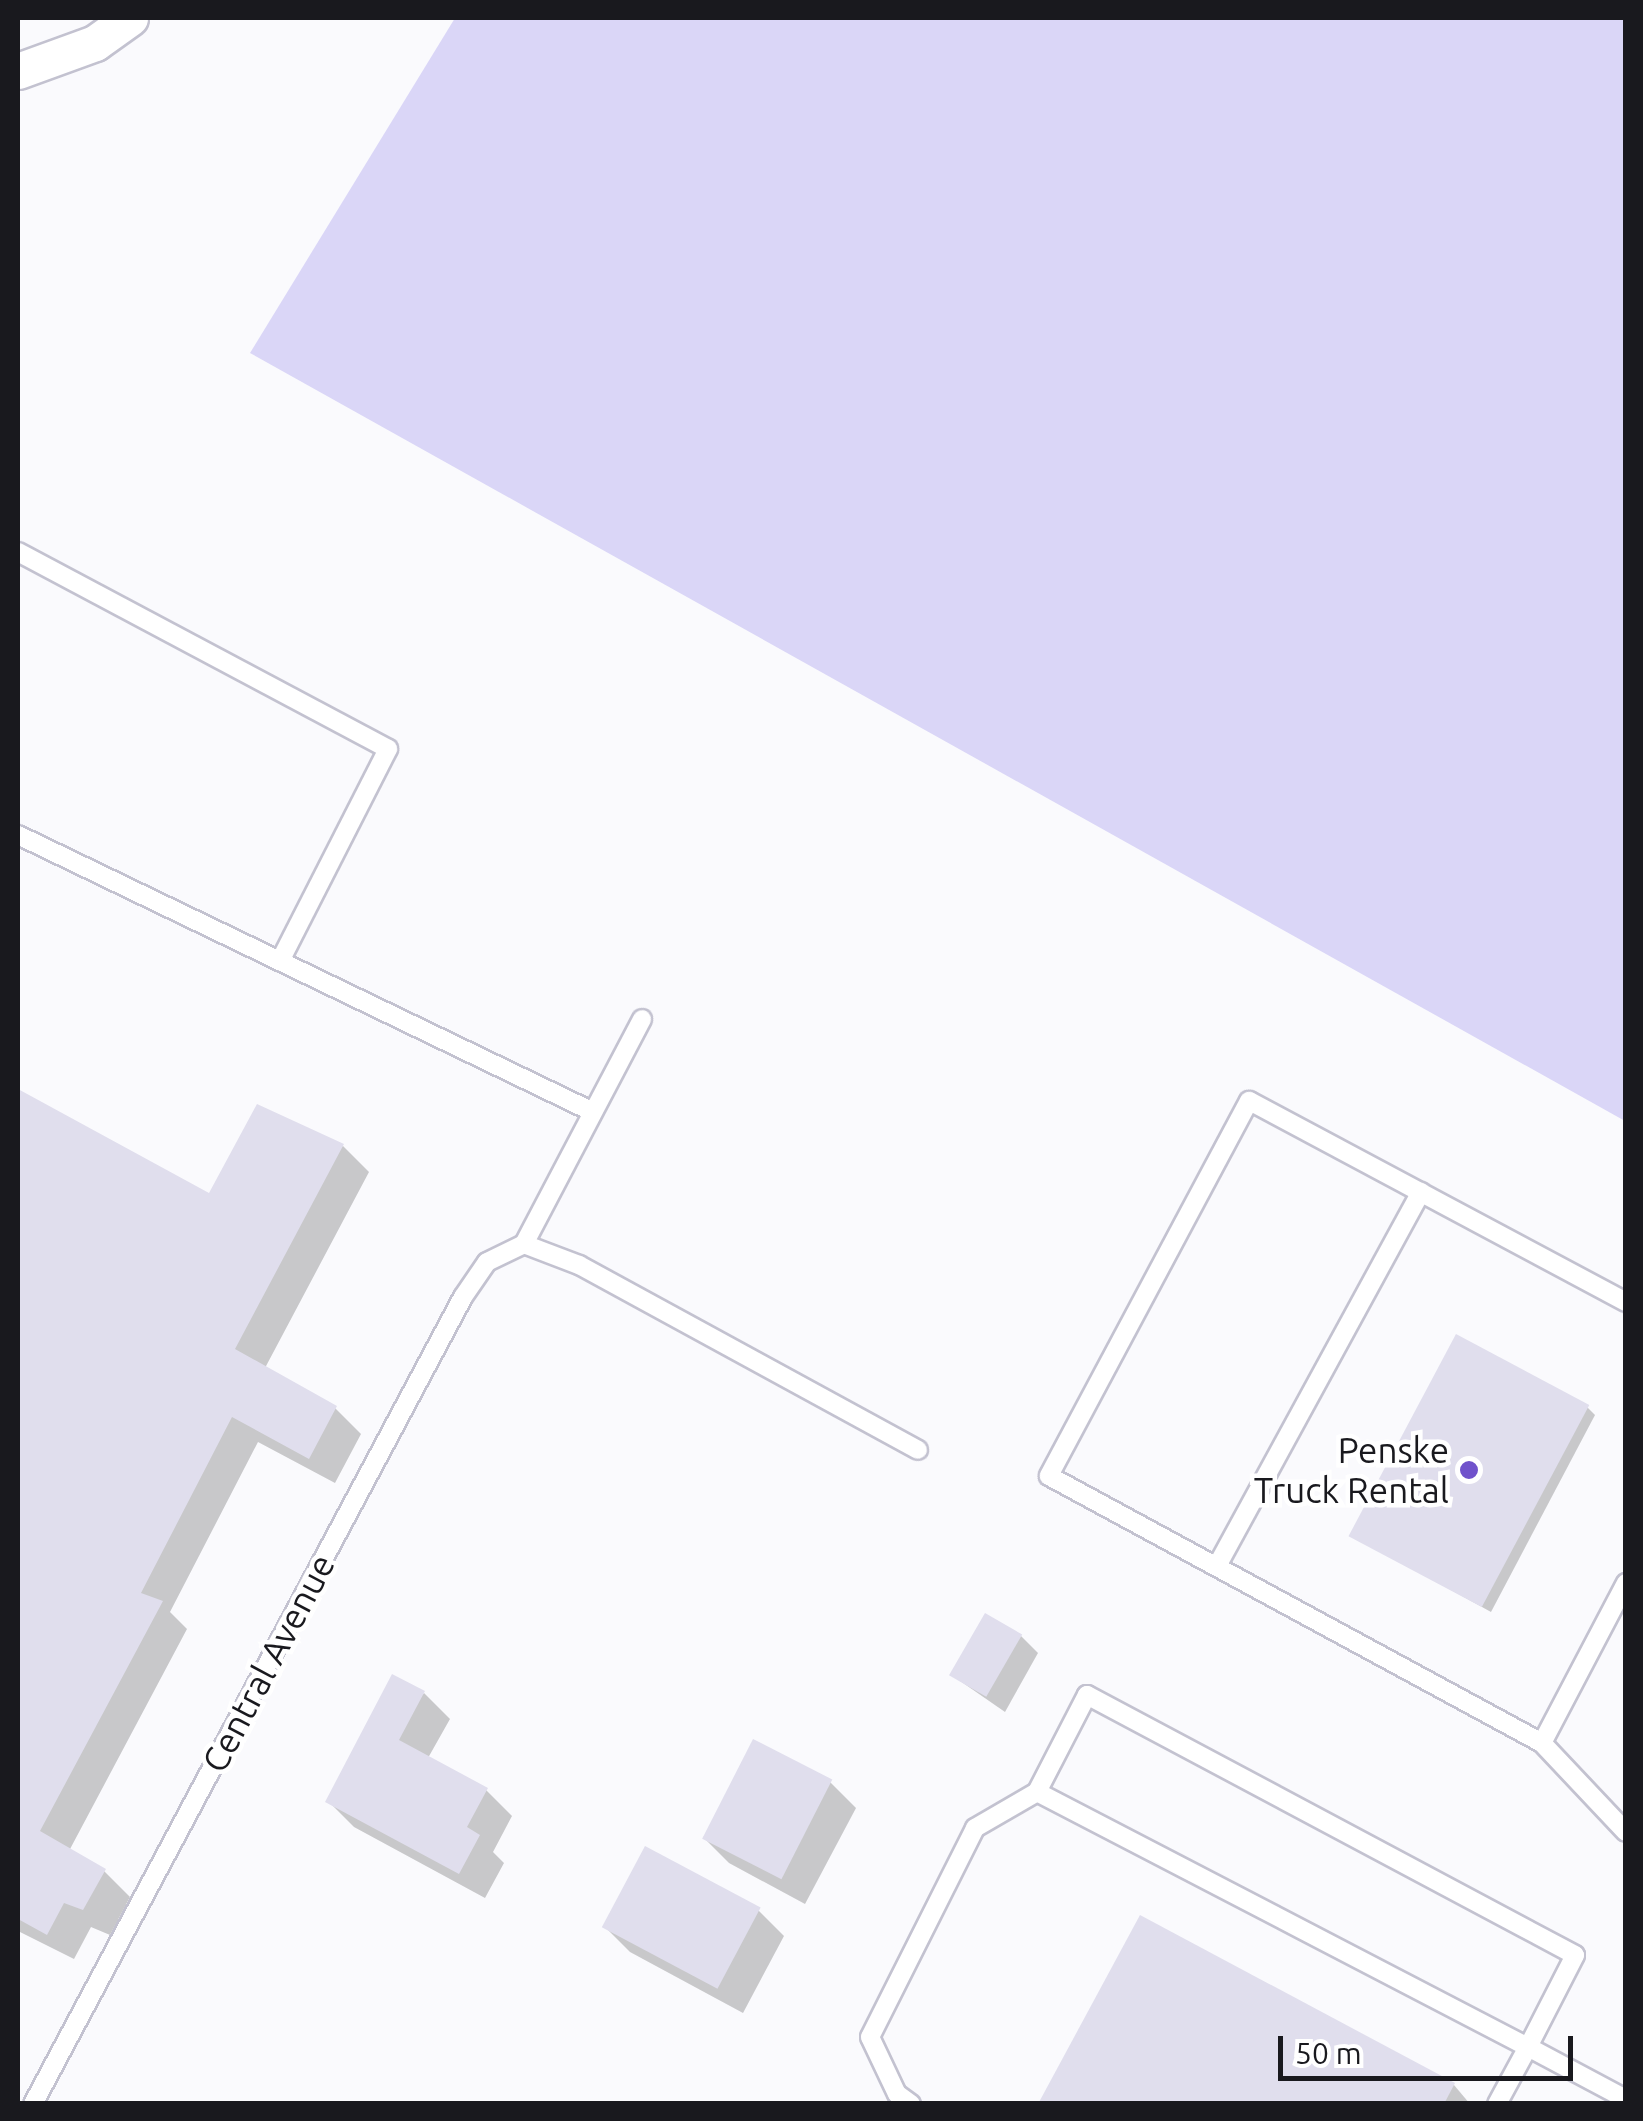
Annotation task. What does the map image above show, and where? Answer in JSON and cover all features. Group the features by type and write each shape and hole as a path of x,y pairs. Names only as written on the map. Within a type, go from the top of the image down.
{"street":[{"path":"18,71 95,43 130,18"}],"lane":[{"path":"18,552 388,749 280,962"},
{"path":"18,835 593,1112"},
{"path":"642,1019 524,1244 579,1264 918,1450"},
{"path":"1626,1302 1249,1101 1049,1476 1542,1743 1626,1832"},
{"path":"1216,1566 1420,1192"},
{"name":"Central Avenue","path":"33,2104 464,1298 487,1262 524,1244"},
{"path":"1542,1743 1626,1583"},
{"path":"911,2104 897,2094 870,2038 975,1828 1037,1792 1087,1695 1576,1955 1497,2104"},
{"path":"1037,1792 1626,2099"}],"shaded area":[{"path":"455,18 1625,18 1625,1121 250,353"}],"building":[{"path":"18,1089 209,1193 257,1104 344,1144 235,1349 337,1406 309,1459 232,1417 141,1593 163,1601 40,1831 106,1869 83,1910 64,1903 47,1935 18,1919"},
{"name":"Penske Truck Rental","path":"1456,1334 1589,1405 1482,1607 1348,1536"},
{"path":"985,1613 1022,1634 986,1697 949,1675"},
{"path":"392,1674 425,1691 399,1740 488,1788 467,1827 480,1835 459,1874 325,1802"},
{"path":"753,1739 832,1779 781,1879 702,1839"},
{"path":"645,1846 761,1908 717,1989 602,1927"},
{"path":"1140,1915 1455,2083 1444,2104 1038,2104"}],"place":[{"name":"Penske Truck Rental","path":"1469,1470"}]}
